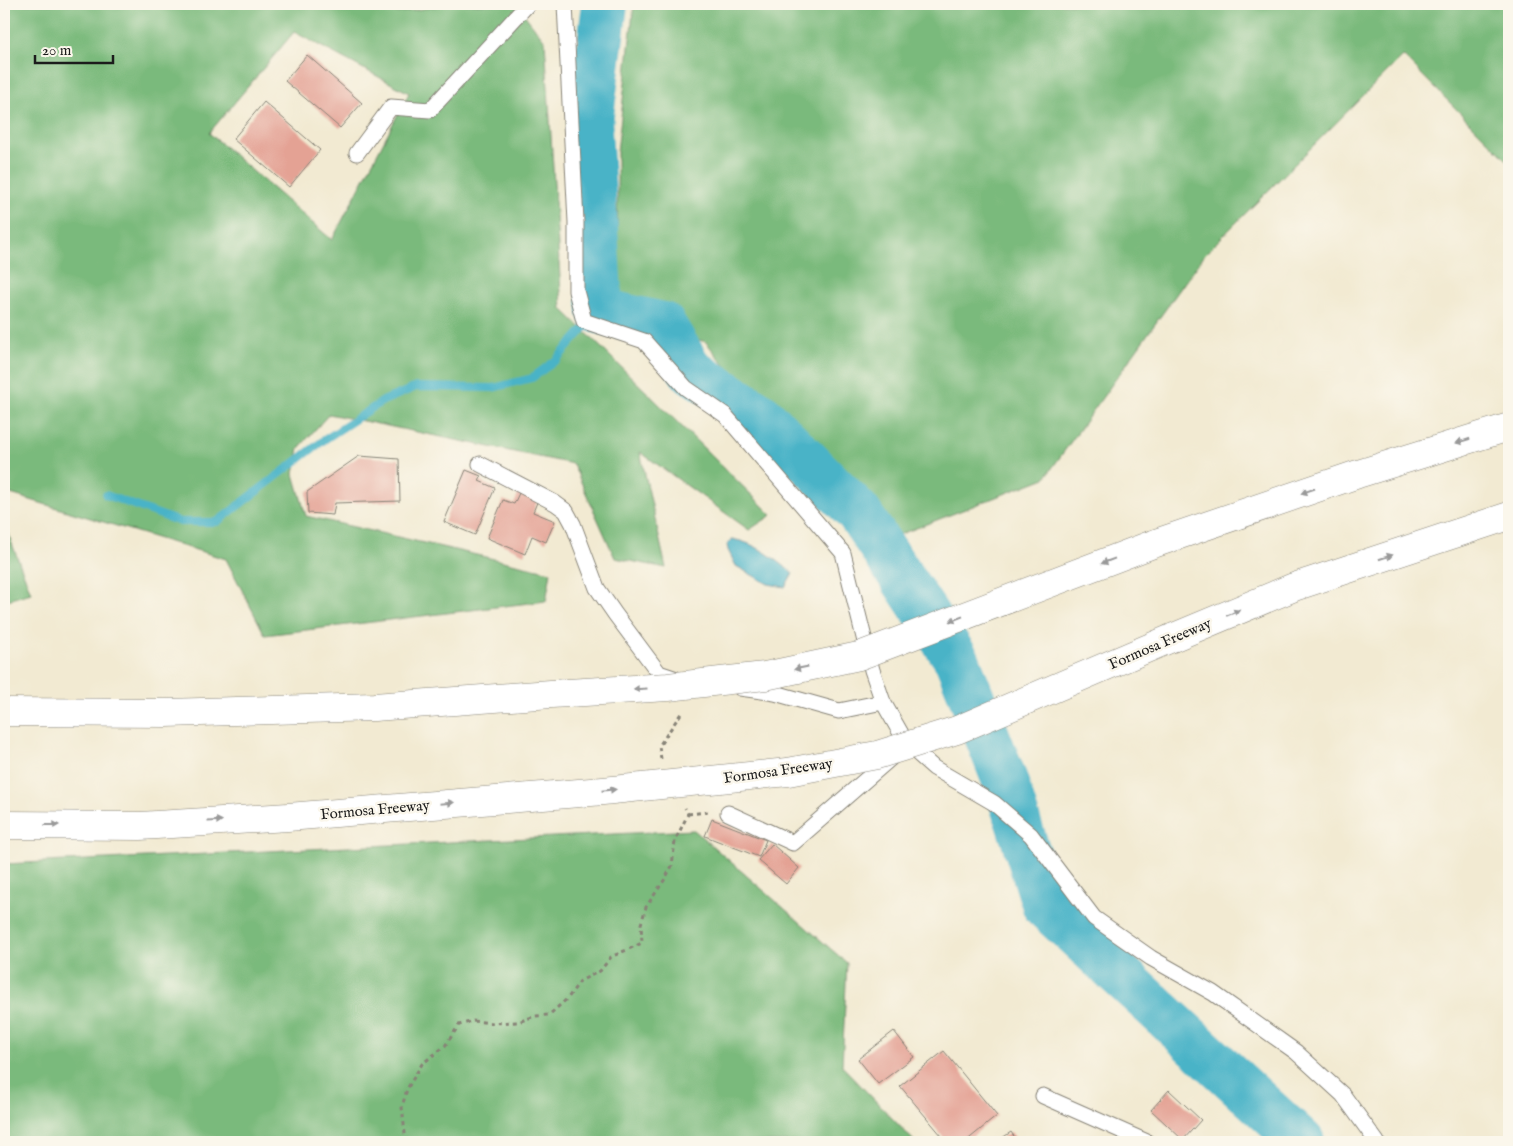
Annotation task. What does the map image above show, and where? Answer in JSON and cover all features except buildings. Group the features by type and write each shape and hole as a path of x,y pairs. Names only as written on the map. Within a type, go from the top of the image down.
{"highway":[{"path":"4,712 166,713 374,707 668,687 766,676 859,656 1153,544 1358,474 1509,427"},
{"name":"Formosa Freeway","path":"4,825 140,826 288,817 603,791 788,772 876,755 957,730 1294,587 1509,516"}],"lane":[{"path":"358,153 391,107 430,110 528,4"},
{"path":"565,4 575,212 576,290 584,320 644,341 686,388 725,415 843,553 872,670 883,702 907,744 934,768 994,803 1031,835 1094,918 1151,958 1213,993 1296,1052 1343,1096 1377,1142"},
{"path":"480,464 555,503 566,511 573,524 597,588 659,673 682,681 775,693 839,711 883,702"},
{"path":"728,813 793,843 907,744"},
{"path":"1043,1096 1147,1142"}],"path":[{"path":"662,766 659,746 686,706 697,683"},
{"path":"406,1142 402,1107 407,1089 422,1064 445,1046 459,1025 473,1021 493,1024 518,1022 535,1016 549,1015 568,998 580,980 600,971 611,956 642,943 641,924 646,907 666,879 672,866 675,841 688,814 685,806"}],"green space":[{"path":"4,4 386,4 397,13 450,4 516,4 545,41 562,309 772,515 749,530 640,452 666,568 615,558 573,464 329,414 299,448 294,474 306,516 551,572 546,601 265,635 226,559 4,492","holes":["294,32 409,93 332,240 209,133"]},
{"path":"634,4 1509,4 1509,162 1403,56 1205,254 1045,478 870,546 706,342 618,317 617,152"},
{"path":"4,523 31,593 4,601"},
{"path":"694,830 847,963 842,1066 915,1142 4,1142 4,864"}],"water":[{"path":"732,539 757,548 793,573 785,587 768,584 736,566 727,545"}],"waterway":[{"path":"605,4 589,131 600,311 663,325 691,371 762,416 858,512 957,660 1005,781 1045,906 1302,1142"},
{"path":"106,495 180,522 217,522 324,440 383,401 416,387 493,388 532,378 556,360 600,311"}]}
